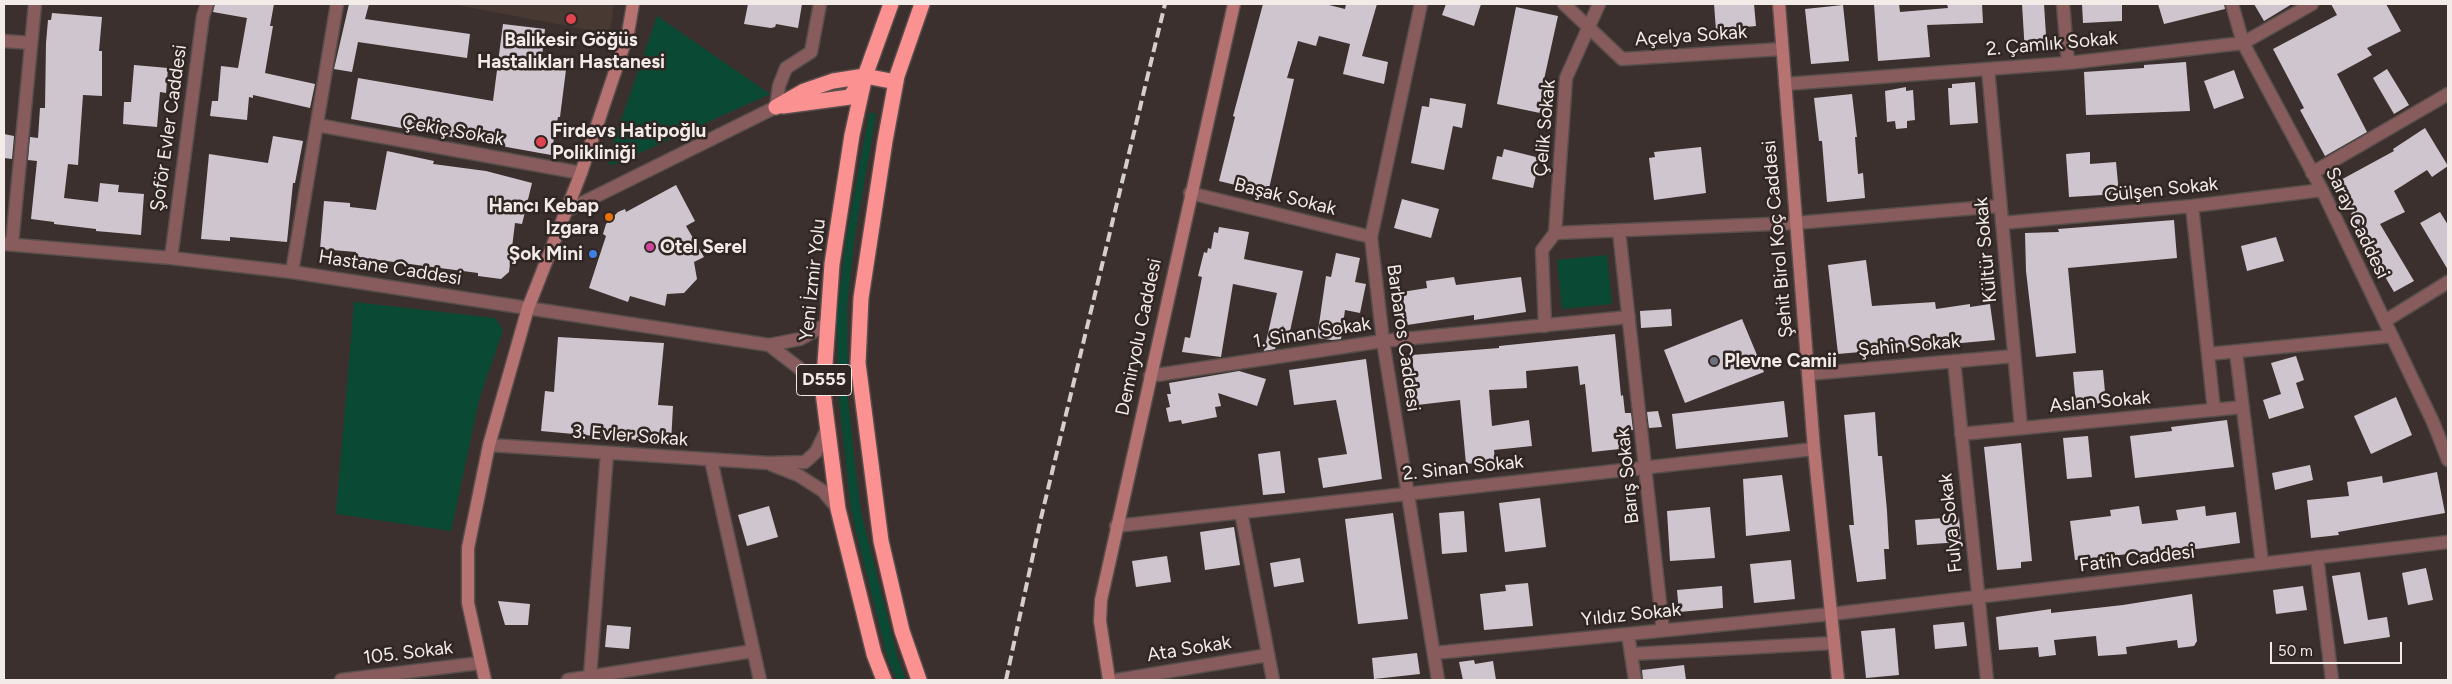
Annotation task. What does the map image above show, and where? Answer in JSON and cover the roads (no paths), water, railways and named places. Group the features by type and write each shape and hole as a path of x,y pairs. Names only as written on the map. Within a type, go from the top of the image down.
{"highway":[{"name":"Yeni İzmir Yolu","path":"884,680 874,654 838,509 824,392 827,324 834,255 852,135 865,76 891,4"},
{"name":"D555","path":"919,680 902,631 881,541 858,363 861,298 896,82 922,4"},
{"path":"776,107 850,97 865,76 896,82"}],"main road":[{"path":"485,680 468,603 468,548 489,445 528,308 581,173 628,33 633,4"},
{"name":"Demiryolu Caddesi","path":"1109,680 1100,622 1101,600 1190,193 1234,4"},
{"name":"Şehit Birol Koç Caddesi","path":"1779,4 1814,449 1838,680"}],"street":[{"path":"8,244 36,4"},
{"name":"Şoför Evler Caddesi","path":"171,258 203,16 207,4"},
{"path":"292,272 338,4"},
{"path":"568,210 776,107 779,86 786,68 810,52 820,4"},
{"name":"Barbaros Caddesi","path":"1421,4 1371,238 1383,341 1438,680"},
{"name":"Açelya Sokak","path":"1564,4 1622,59 1782,49"},
{"name":"Çelik Sokak","path":"1555,233 1566,78 1599,4"},
{"path":"2063,4 2068,63"},
{"name":"Saray Caddesi","path":"2232,4 2243,43 2322,190 2433,422 2448,460"},
{"name":"2. Çamlık Sokak","path":"1785,84 2068,63 2243,43 2312,4"},
{"path":"4,41 31,43"},
{"name":"Kültür Sokak","path":"1988,69 2021,428"},
{"path":"2312,174 2448,94"},
{"name":"Çekiç Sokak","path":"317,125 581,173"},
{"name":"Gülşen Sokak","path":"2002,223 2192,206 2322,190"},
{"name":"Başak Sokak","path":"1190,193 1371,238"},
{"path":"1545,326 1542,250 1555,233 1795,223 2000,206"},
{"path":"2192,206 2214,410"},
{"name":"Barış Sokak","path":"1619,231 1663,630"},
{"name":"Hastane Caddesi","path":"8,244 171,258 292,272 769,345"},
{"path":"2385,322 2448,282"},
{"name":"1. Sinan Sokak","path":"1150,376 1383,341 1629,317"},
{"path":"769,345 800,339 827,324"},
{"path":"2208,354 2392,336"},
{"path":"769,345 799,368 824,392"},
{"path":"2236,352 2262,563"},
{"name":"Şahin Sokak","path":"1808,374 2014,356"},
{"name":"Fulya Sokak","path":"1954,362 1987,680"},
{"name":"Aslan Sokak","path":"1961,434 2243,407"},
{"path":"768,464 805,462 816,452 828,427"},
{"name":"3. Evler Sokak","path":"489,445 768,464"},
{"name":"2. Sinan Sokak","path":"1116,526 1814,449"},
{"path":"590,677 606,453"},
{"path":"711,460 760,680"},
{"path":"768,464 798,475 823,492 838,509"},
{"path":"1241,512 1273,680"},
{"name":"Fatih Caddesi","path":"1831,614 2448,542"},
{"path":"2317,557 2332,680"},
{"name":"Yıldız Sokak","path":"1434,653 1831,614"},
{"path":"1628,634 1634,680"},
{"name":"Yıldız Sokak","path":"1631,654 1834,643"},
{"path":"568,680 753,651"},
{"name":"Ata Sokak","path":"1117,680 1268,655"},
{"name":"105. Sokak","path":"341,680 480,663"}],"railway":[{"path":"1006,680 1041,518 1165,4"}],"place":[{"name":"Balıkesir Göğüs Hastalıkları Hastanesi","path":"571,19"},
{"name":"Firdevs Hatipoğlu Polikliniği","path":"541,142"},
{"name":"Hancı Kebap Izgara","path":"609,217"},
{"name":"Otel Serel","path":"650,247"},
{"name":"Şok Mini","path":"593,254"},
{"name":"Plevne Camii","path":"1714,361"}]}
